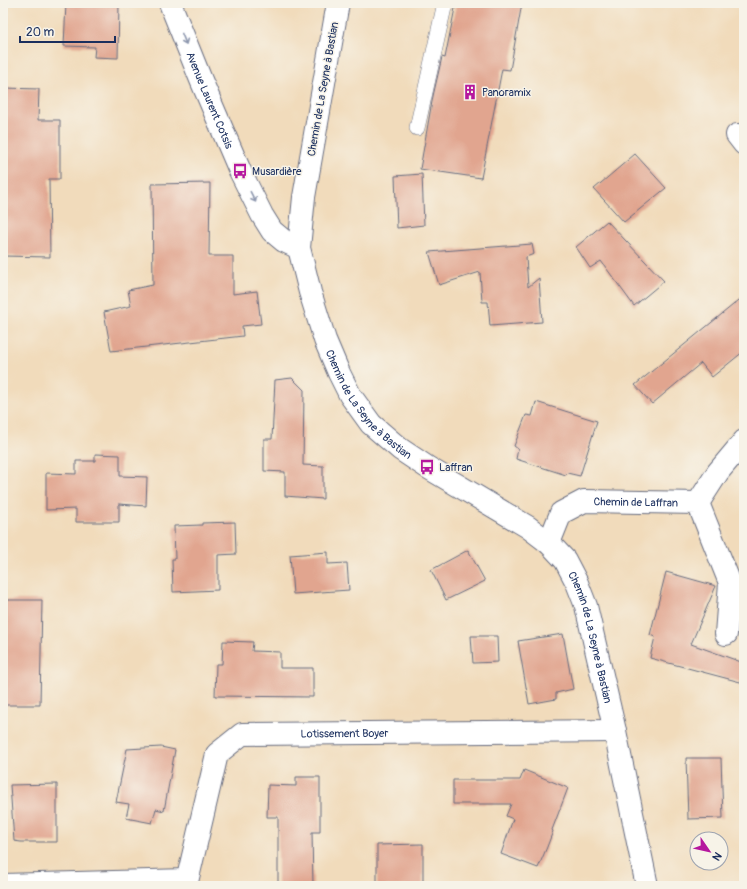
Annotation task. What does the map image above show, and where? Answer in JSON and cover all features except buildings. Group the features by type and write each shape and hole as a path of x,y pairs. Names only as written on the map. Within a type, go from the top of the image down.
{"street":[{"name":"Avenue Laurent Cotsis","path":"170,3 240,171 262,215 272,231 284,241 299,248"},
{"name":"Chemin de La Seyne à Bastian","path":"338,3 304,197 299,248 310,292 328,346 350,395 371,424 405,453 528,527 549,543 564,560 577,583 586,606 615,731 647,886"},
{"path":"726,634 730,583 698,502 718,472 744,441"},
{"name":"Chemin de Laffran","path":"549,543 561,513 584,501 698,502"},
{"name":"Lotissement Boyer","path":"186,883 217,754 242,734 615,731"},
{"path":"3,885 186,883"}],"lane":[{"path":"417,128 445,3"}],"place":[{"name":"Panoramix","path":"470,92"},
{"name":"Musardière","path":"240,171"},
{"name":"Laffran","path":"427,467"}]}
